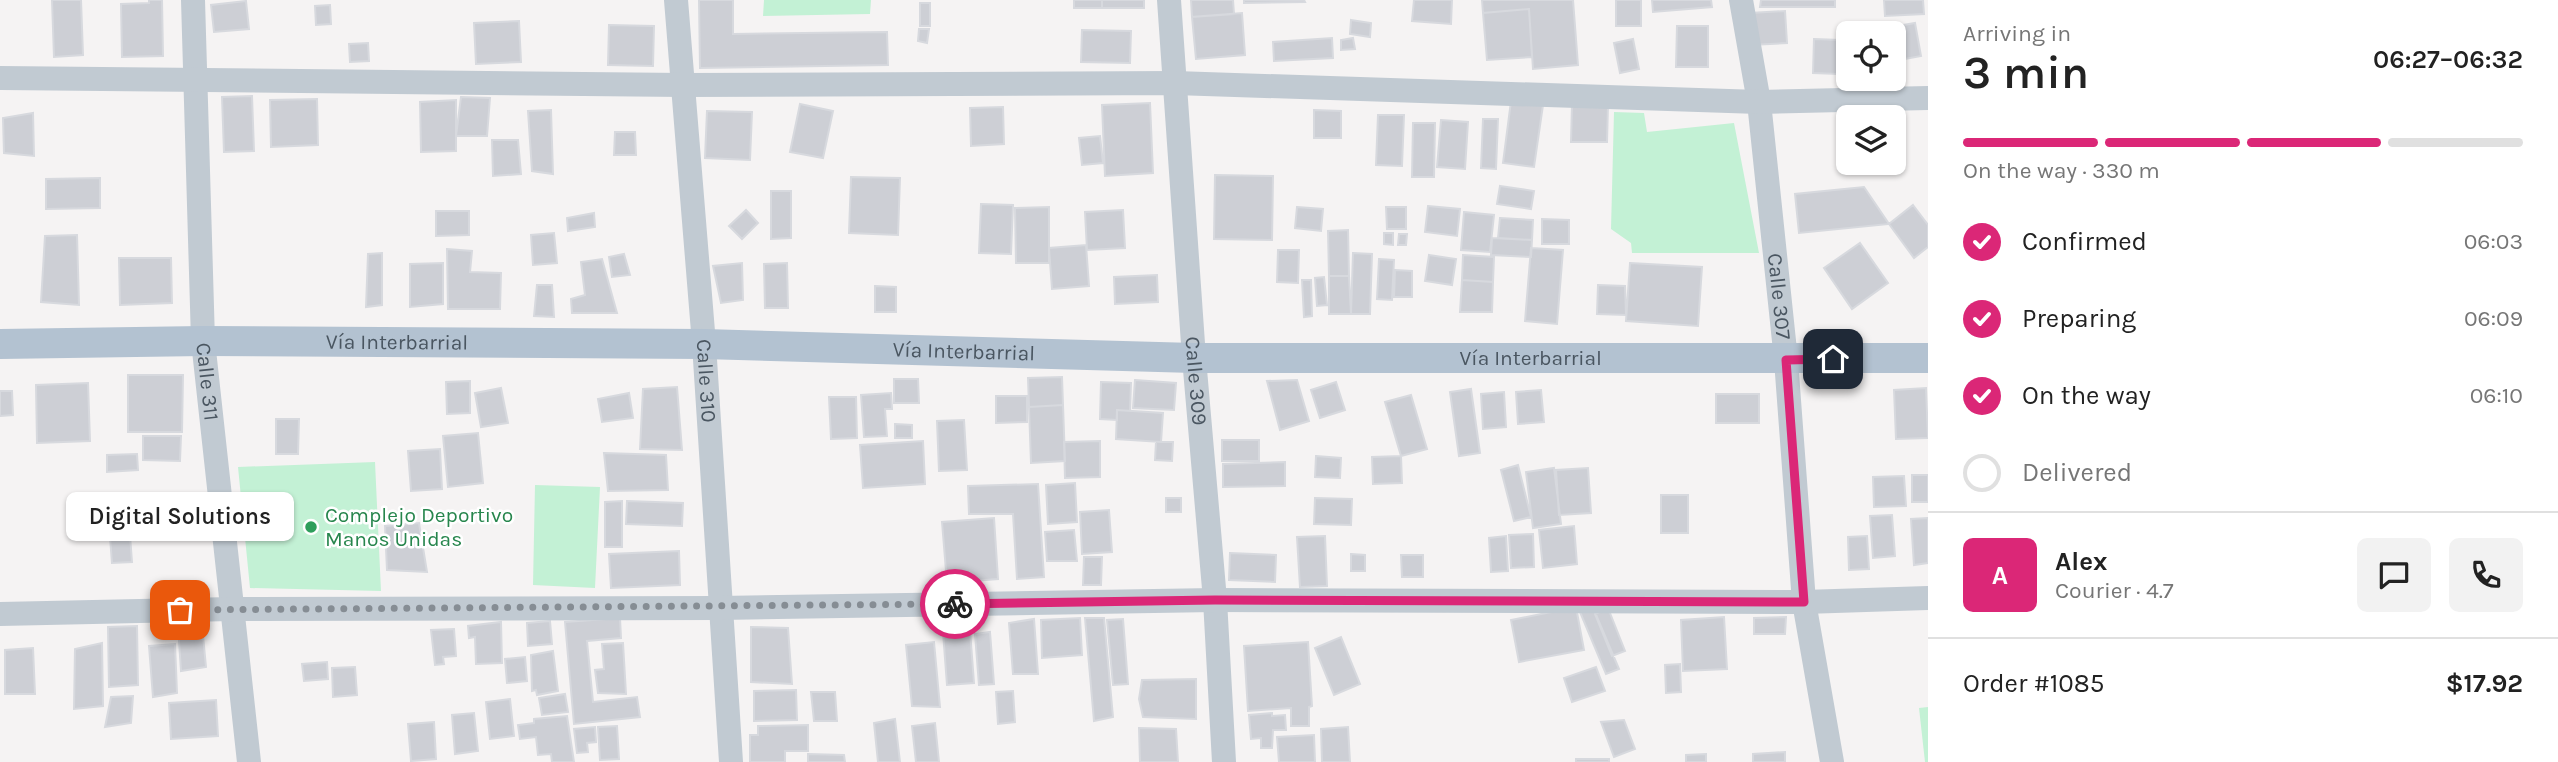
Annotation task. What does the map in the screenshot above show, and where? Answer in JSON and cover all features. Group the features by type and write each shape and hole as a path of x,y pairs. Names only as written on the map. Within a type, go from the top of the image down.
{"main road":[{"name":"Vía Interbarrial","path":"0,344 203,341 704,344 1194,358 1928,358"}],"street":[{"name":"Calle 311","path":"193,0 203,341 249,762"},
{"name":"Calle 310","path":"676,0 704,344 732,762"},
{"name":"Calle 309","path":"1169,0 1194,358 1215,600 1224,762"},
{"name":"Calle 307","path":"1741,0 1759,102 1786,360 1804,602 1832,762"},
{"path":"0,78 684,85 1175,83 1759,102 1928,98"},
{"path":"0,614 720,608 1215,600 1804,602 1928,598"}],"green space":[{"path":"764,0 871,0 870,14 763,16"},
{"path":"1614,112 1644,113 1647,132 1734,123 1759,253 1632,253 1631,243 1611,229"},
{"name":"Complejo Deportivo Manos Unidas","path":"375,462 381,591 250,588 238,467"},
{"path":"535,485 600,487 595,588 533,585"},
{"path":"1928,707 1928,762 1925,762 1919,708"}],"building":[{"path":"52,0 81,0 83,55 54,57"},
{"path":"149,0 162,0 163,56 122,57 121,4 149,3"},
{"path":"699,0 733,0 733,34 887,32 888,65 700,68"},
{"path":"1074,0 1102,0 1102,8 1074,8"},
{"path":"1102,0 1144,0 1144,8 1102,8"},
{"path":"1191,0 1233,0 1234,14 1192,17"},
{"path":"1244,0 1304,0 1305,2 1244,3"},
{"path":"1414,0 1452,0 1451,24 1412,21"},
{"path":"1482,0 1573,0 1578,65 1533,69 1529,9 1483,13"},
{"path":"1616,0 1641,0 1641,26 1616,26"},
{"path":"1652,0 1711,0 1712,7 1653,12"},
{"path":"1761,0 1835,0 1835,7 1760,7"},
{"path":"1884,0 1923,0 1924,14 1885,16"},
{"path":"246,1 249,29 214,32 211,5"},
{"path":"920,3 930,3 930,26 920,26"},
{"path":"330,5 331,24 316,25 315,6"},
{"path":"1529,9 1532,57 1487,60 1483,13"},
{"path":"1785,11 1787,43 1751,45 1750,13"},
{"path":"1242,13 1245,55 1196,59 1192,17"},
{"path":"1351,20 1371,23 1370,37 1350,34"},
{"path":"519,21 521,62 476,64 474,23"},
{"path":"1915,23 1921,56 1906,59 1906,25"},
{"path":"609,25 654,26 653,66 608,65"},
{"path":"1677,26 1708,26 1708,67 1676,67"},
{"path":"919,29 929,29 927,43 918,41"},
{"path":"1082,30 1131,31 1130,63 1081,62"},
{"path":"1332,38 1333,58 1274,61 1273,42"},
{"path":"1353,38 1355,49 1341,50 1341,40"},
{"path":"1633,39 1639,69 1620,73 1614,43"},
{"path":"1814,39 1836,40 1836,74 1813,73"},
{"path":"368,43 369,61 350,62 349,44"},
{"path":"252,96 254,151 224,152 222,97"},
{"path":"461,97 490,98 487,136 456,136"},
{"path":"317,99 318,145 271,147 270,100"},
{"path":"456,100 456,151 421,152 420,102"},
{"path":"1511,101 1543,105 1534,167 1503,163"},
{"path":"1150,103 1153,173 1105,176 1102,105"},
{"path":"800,104 833,111 823,158 790,152"},
{"path":"1572,104 1608,105 1607,142 1571,142"},
{"path":"1003,107 1004,144 971,146 970,108"},
{"path":"551,110 553,174 532,171 528,111"},
{"path":"1314,110 1341,111 1341,138 1314,138"},
{"path":"707,111 752,112 750,160 705,158"},
{"path":"33,113 34,156 4,153 3,118"},
{"path":"1378,115 1404,115 1402,166 1376,165"},
{"path":"1483,119 1498,119 1496,169 1481,168"},
{"path":"1441,120 1468,122 1465,169 1437,167"},
{"path":"1413,123 1435,123 1434,177 1412,177"},
{"path":"615,132 635,132 636,155 614,155"},
{"path":"1100,136 1103,163 1082,165 1079,138"},
{"path":"492,140 518,140 521,174 493,176"},
{"path":"1215,175 1273,176 1272,240 1214,239"},
{"path":"851,177 900,178 898,235 849,233"},
{"path":"100,178 100,208 46,209 46,179"},
{"path":"1500,186 1534,191 1531,209 1497,204"},
{"path":"1864,187 1889,224 1799,233 1795,194"},
{"path":"771,191 791,191 791,238 771,239"},
{"path":"981,204 1013,205 1011,254 979,253"},
{"path":"1913,205 1928,225 1928,247 1914,258 1889,224"},
{"path":"1428,206 1460,209 1457,236 1425,232"},
{"path":"1049,207 1049,263 1016,263 1015,208"},
{"path":"1297,207 1323,209 1321,231 1295,228"},
{"path":"1386,207 1406,207 1406,229 1387,229"},
{"path":"746,210 758,223 742,239 729,226"},
{"path":"1123,210 1125,248 1087,250 1085,212"},
{"path":"436,211 469,211 469,235 436,236"},
{"path":"1464,212 1494,215 1490,252 1461,250"},
{"path":"594,213 595,227 568,231 567,218"},
{"path":"1500,218 1533,220 1532,240 1498,238"},
{"path":"1542,219 1569,220 1569,244 1542,244"},
{"path":"1348,230 1349,276 1329,276 1328,231"},
{"path":"554,233 557,263 533,265 531,235"},
{"path":"1384,233 1393,233 1393,245 1384,244"},
{"path":"1399,234 1407,234 1406,245 1398,245"},
{"path":"77,235 79,305 41,302 45,236"},
{"path":"1492,238 1532,240 1531,257 1491,255"},
{"path":"1860,243 1888,283 1852,309 1824,268"},
{"path":"1086,245 1089,286 1052,289 1049,248"},
{"path":"1531,248 1563,250 1557,324 1525,321"},
{"path":"447,249 472,251 470,272 501,273 500,309 448,309"},
{"path":"1278,250 1299,250 1298,283 1277,282"},
{"path":"382,253 382,305 366,307 368,254"},
{"path":"1353,253 1372,254 1370,314 1351,314"},
{"path":"624,254 630,275 612,277 609,257"},
{"path":"1429,255 1456,259 1452,285 1425,281"},
{"path":"1463,255 1494,257 1493,282 1462,280"},
{"path":"119,258 171,258 172,303 120,305"},
{"path":"602,259 617,313 572,313 571,299 585,295 581,262"},
{"path":"1379,259 1394,260 1392,300 1377,299"},
{"path":"443,263 443,304 410,307 410,264"},
{"path":"742,263 743,300 721,303 713,266"},
{"path":"787,263 788,308 765,308 764,264"},
{"path":"1630,263 1702,267 1698,326 1626,321"},
{"path":"1395,270 1412,271 1412,297 1394,297"},
{"path":"1157,275 1158,302 1115,304 1114,277"},
{"path":"1329,276 1349,276 1351,314 1329,314"},
{"path":"1324,277 1327,305 1317,306 1315,278"},
{"path":"1302,280 1311,280 1312,316 1304,317"},
{"path":"1462,280 1493,282 1492,312 1460,312"},
{"path":"537,285 552,285 554,317 534,316"},
{"path":"1598,285 1625,286 1626,315 1597,314"},
{"path":"875,286 896,287 896,312 875,312"},
{"path":"128,375 183,375 182,432 128,432"},
{"path":"1062,377 1063,405 1029,407 1028,378"},
{"path":"894,379 918,379 919,403 894,403"},
{"path":"1135,380 1176,383 1174,410 1133,408"},
{"path":"1297,380 1309,421 1280,430 1267,381"},
{"path":"470,381 470,413 447,414 446,382"},
{"path":"1101,382 1131,383 1130,411 1117,410 1117,420 1100,419"},
{"path":"1336,382 1345,410 1320,418 1311,390"},
{"path":"88,383 90,441 37,443 36,385"},
{"path":"677,387 682,450 640,449 643,389"},
{"path":"501,388 508,423 481,427 475,393"},
{"path":"1926,388 1928,438 1896,439 1894,390"},
{"path":"1471,389 1480,453 1459,456 1450,392"},
{"path":"1541,390 1544,422 1518,424 1516,392"},
{"path":"0,391 12,391 13,415 0,416"},
{"path":"1504,392 1506,427 1483,429 1481,394"},
{"path":"629,393 633,418 602,422 598,399"},
{"path":"891,393 892,409 885,409 887,436 864,437 861,395"},
{"path":"1716,394 1759,394 1759,423 1716,423"},
{"path":"1411,395 1427,449 1401,456 1385,402"},
{"path":"996,396 1027,396 1027,422 996,423"},
{"path":"829,397 856,397 857,438 831,439"},
{"path":"1063,405 1065,461 1031,463 1029,407"},
{"path":"1117,410 1163,413 1161,442 1116,439"},
{"path":"276,419 299,419 298,454 276,454"},
{"path":"964,420 967,470 939,471 937,421"},
{"path":"895,424 912,425 912,438 895,438"},
{"path":"478,433 483,483 448,487 443,436"},
{"path":"143,436 181,436 180,461 143,460"},
{"path":"1222,440 1259,440 1259,461 1222,461"},
{"path":"923,441 925,484 863,488 860,445"},
{"path":"1100,441 1100,477 1065,478 1064,442"},
{"path":"1156,442 1173,442 1172,461 1155,460"},
{"path":"440,449 442,489 411,491 408,451"},
{"path":"604,453 666,455 668,490 608,491"},
{"path":"137,454 138,470 107,472 107,455"},
{"path":"1316,456 1341,458 1340,478 1315,477"},
{"path":"1401,456 1402,483 1373,484 1372,457"},
{"path":"1285,462 1285,486 1223,487 1223,464"},
{"path":"1518,465 1531,517 1514,521 1501,470"},
{"path":"1554,468 1561,524 1533,528 1526,472"},
{"path":"1588,468 1591,513 1559,515 1556,470"},
{"path":"1912,475 1928,475 1928,502 1912,502"},
{"path":"1904,476 1906,506 1874,507 1873,477"},
{"path":"1075,483 1077,522 1048,524 1046,485"},
{"path":"1038,484 1044,577 1017,579 1013,514 969,514 968,486"},
{"path":"1661,495 1688,495 1688,533 1661,533"},
{"path":"127,496 132,562 112,563 107,498"},
{"path":"1166,498 1181,498 1181,512 1166,512"},
{"path":"1315,498 1352,499 1351,525 1314,524"},
{"path":"622,501 622,547 605,547 605,502"},
{"path":"627,501 683,503 682,526 626,524"},
{"path":"1109,510 1112,552 1082,554 1080,512"},
{"path":"1892,515 1895,556 1873,558 1870,516"},
{"path":"994,518 998,579 947,583 942,522"},
{"path":"1928,518 1928,563 1914,565 1911,519"},
{"path":"419,523 427,572 387,570 385,526"},
{"path":"1574,526 1577,564 1543,568 1539,530"},
{"path":"1074,530 1077,561 1047,561 1045,532"},
{"path":"1533,534 1534,567 1511,568 1509,535"},
{"path":"1325,536 1327,586 1300,587 1297,537"},
{"path":"1506,536 1508,571 1491,572 1489,538"},
{"path":"1867,536 1869,569 1849,570 1848,537"},
{"path":"679,551 680,585 611,588 609,554"},
{"path":"1230,553 1276,555 1275,582 1229,580"},
{"path":"1351,554 1365,555 1365,571 1351,571"},
{"path":"1401,555 1423,555 1423,577 1402,577"},
{"path":"1084,557 1102,557 1101,585 1083,585"},
{"path":"1576,607 1584,650 1519,662 1511,620"},
{"path":"1608,608 1625,651 1612,656 1595,614"},
{"path":"1594,610 1619,669 1606,674 1580,612"},
{"path":"1724,617 1727,669 1683,671 1681,620"},
{"path":"1786,617 1785,634 1754,634 1754,618"},
{"path":"620,618 621,638 587,641 593,702 637,697 640,717 574,724 565,622"},
{"path":"1080,618 1082,655 1042,658 1041,620"},
{"path":"1085,618 1104,618 1113,717 1094,721"},
{"path":"1034,619 1038,674 1013,674 1009,623"},
{"path":"1123,619 1128,684 1113,685 1107,620"},
{"path":"550,621 552,644 528,646 527,623"},
{"path":"501,622 502,663 476,664 475,637 469,638 468,626"},
{"path":"202,625 206,667 181,671 178,626"},
{"path":"137,626 138,685 109,687 108,627"},
{"path":"751,627 788,628 792,684 751,682"},
{"path":"454,629 456,656 443,657 444,664 435,665 431,630"},
{"path":"970,630 974,683 947,685 943,632"},
{"path":"990,632 994,684 979,685 975,634"},
{"path":"1341,637 1360,684 1334,695 1315,648"},
{"path":"934,642 940,707 912,706 906,645"},
{"path":"1308,642 1312,706 1309,707 1309,726 1291,726 1291,708 1248,711 1244,646"},
{"path":"102,643 103,706 74,709 75,649"},
{"path":"623,643 626,694 598,693 595,670 604,669 602,644"},
{"path":"175,644 177,693 153,697 149,646"},
{"path":"33,648 35,694 5,694 5,650"},
{"path":"553,651 558,691 537,695 536,690 532,691 531,655"},
{"path":"525,657 527,681 507,683 505,659"},
{"path":"327,662 328,679 304,681 302,664"},
{"path":"1680,664 1681,692 1666,693 1665,665"},
{"path":"355,667 357,695 333,697 332,668"},
{"path":"1596,667 1605,691 1572,702 1564,678"},
{"path":"1196,679 1196,719 1143,717 1139,699 1142,680"},
{"path":"796,690 797,720 754,721 754,691"},
{"path":"1013,691 1015,722 998,724 996,692"},
{"path":"811,692 835,692 837,721 814,721"},
{"path":"565,694 568,712 542,715 539,698"},
{"path":"133,696 131,723 105,727 111,697"},
{"path":"510,699 514,736 490,739 486,702"},
{"path":"216,700 218,736 171,739 169,703"},
{"path":"474,713 478,751 455,754 452,715"},
{"path":"1272,713 1272,716 1285,715 1286,730 1273,730 1272,748 1261,748 1261,738 1251,739 1249,715"},
{"path":"567,716 574,762 552,762 551,754 538,755 536,737 520,739 518,725 534,723 534,719"},
{"path":"895,719 900,762 878,762 874,723"},
{"path":"1624,720 1635,749 1614,757 1601,722"},
{"path":"434,722 436,759 411,761 408,724"},
{"path":"935,723 939,762 916,762 912,726"},
{"path":"808,725 808,751 785,751 785,762 750,762 750,735 758,735 758,726"},
{"path":"617,726 619,759 600,760 598,727"},
{"path":"595,727 596,742 587,743 588,752 577,753 574,729"},
{"path":"1348,727 1350,762 1322,762 1321,729"},
{"path":"1139,728 1176,729 1178,762 1140,762"},
{"path":"1314,735 1315,762 1279,762 1277,737"},
{"path":"1785,752 1785,762 1753,762 1753,754"},
{"path":"808,754 844,755 845,762 808,762"},
{"path":"1706,754 1706,762 1686,762 1686,755"},
{"path":"1576,759 1609,759 1609,762 1576,762"}],"way so far":[{"path":"180,610 720,608 955,604"}],"place":[{"name":"Complejo Deportivo Manos Unidas","path":"311,527"},
{"name":"Digital Solutions","path":"180,610"}],"route":[{"path":"955,604 1215,600 1804,602 1786,360 1833,359"}]}
